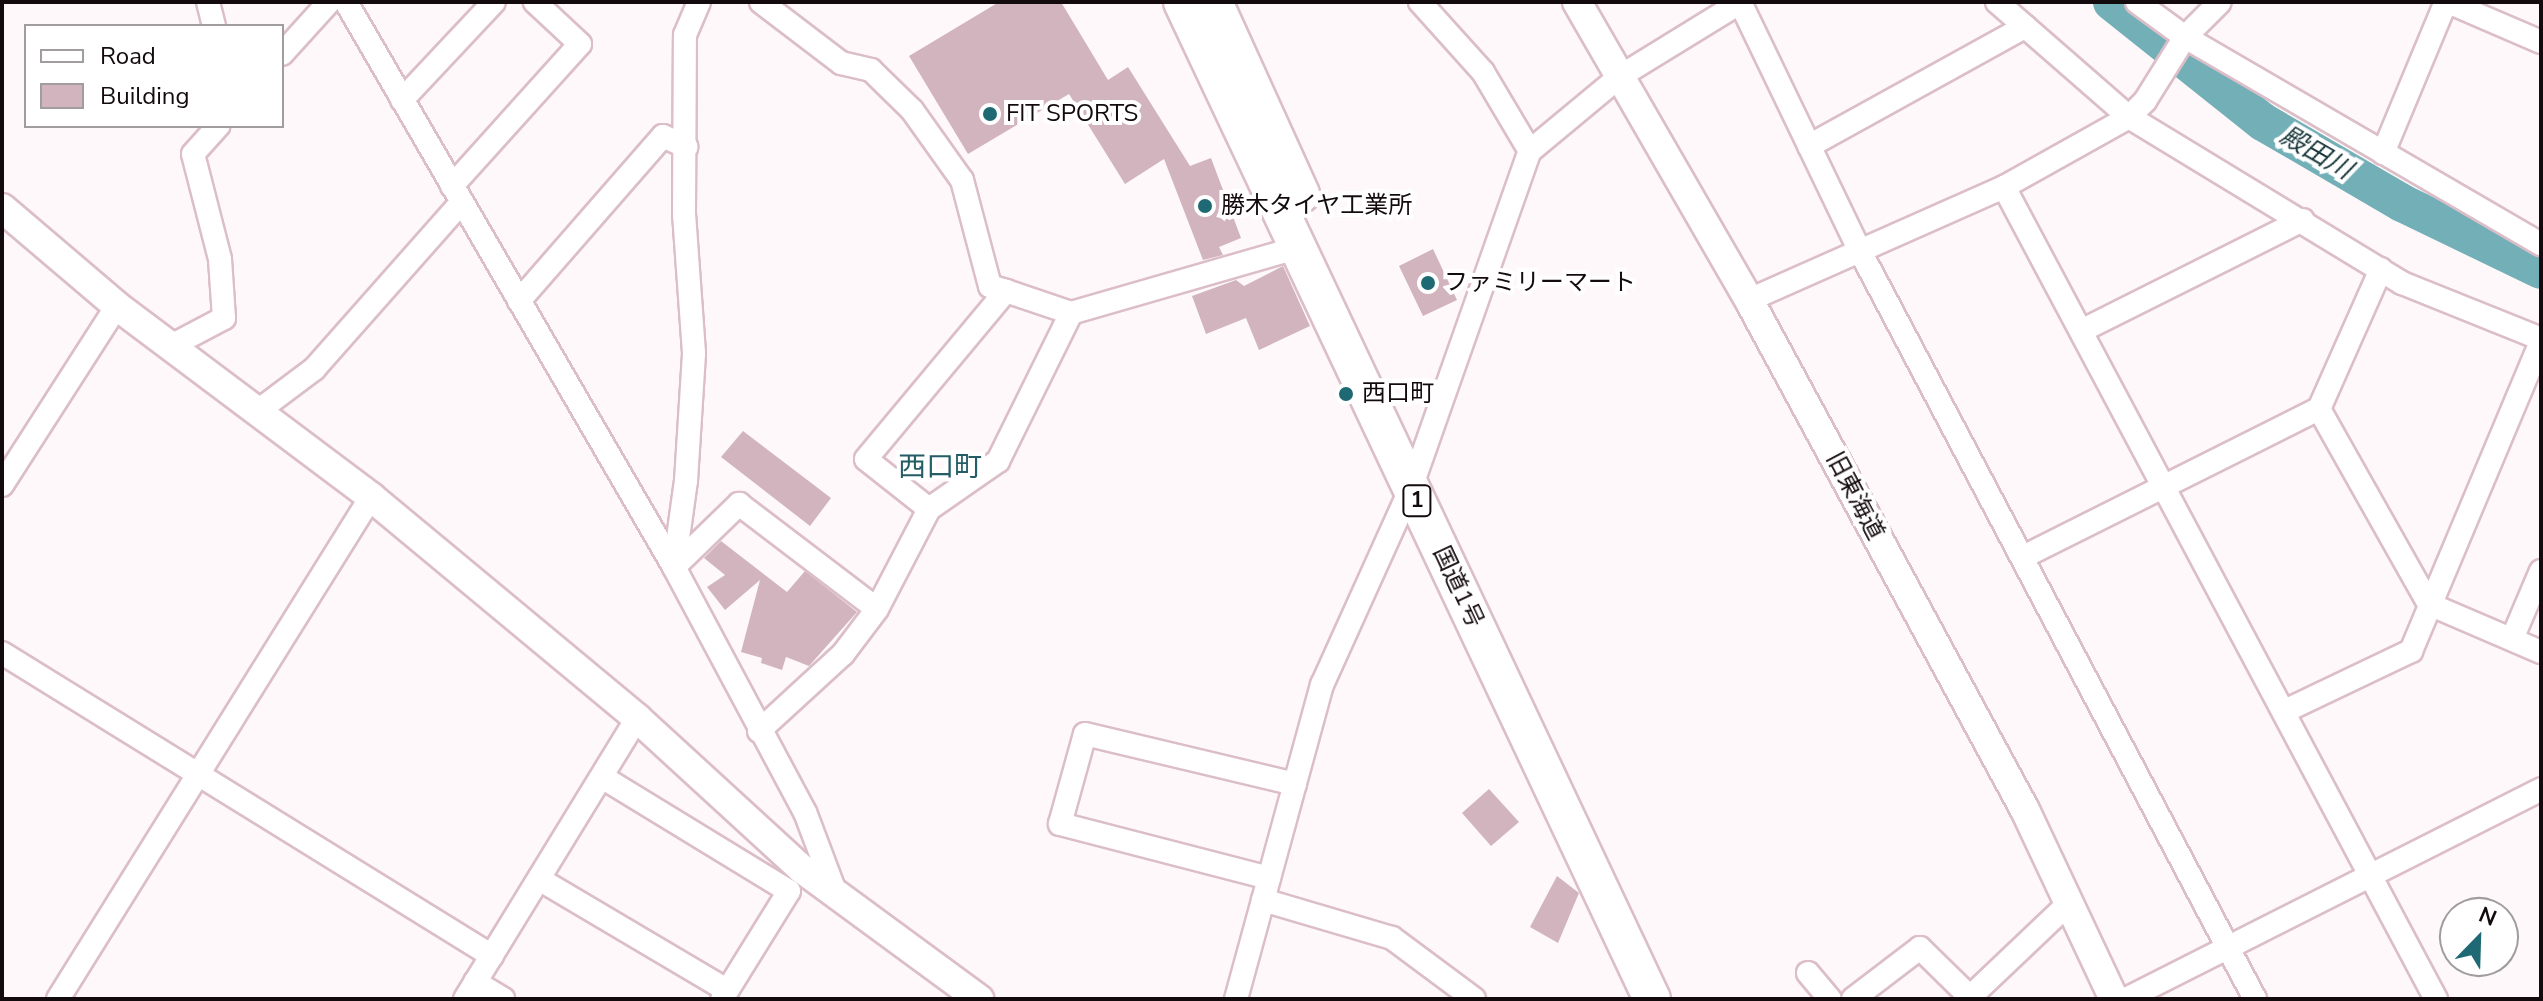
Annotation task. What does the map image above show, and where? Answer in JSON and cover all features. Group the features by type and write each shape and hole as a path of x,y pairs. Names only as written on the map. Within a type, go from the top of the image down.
{"highway":[{"name":"国道1号","path":"1182,2 1300,247 1679,999"},
{"name":"国道1号","path":"1214,2 1416,474 1652,999"}],"street":[{"path":"208,2 214,24"},
{"path":"284,52 329,2"},
{"path":"346,2 674,567 805,812 836,894"},
{"path":"402,100 494,2"},
{"path":"258,411 314,369 580,44 535,2"},
{"path":"674,567 686,481 694,353 684,215 687,147 685,35 699,2"},
{"path":"761,2 841,63 871,70 912,110 962,180 990,286 1071,313 1300,247"},
{"path":"1420,2 1483,72 1530,151"},
{"name":"旧東海道","path":"1577,2 1749,300 2025,810 2114,999"},
{"path":"1236,999 1322,685 1416,474 1530,151 1619,77 1741,2 1860,251 2025,556 2255,999"},
{"path":"1997,2 2025,27 2137,109 2381,269 2541,340 2411,651 2285,711"},
{"path":"2137,2 2182,43 2541,244"},
{"path":"1749,300 2004,187 2137,109 2182,43 2220,2"},
{"path":"2383,153 2447,2 2541,42"},
{"path":"1809,146 2025,27"},
{"path":"171,346 224,318 220,259 193,154 216,128"},
{"path":"519,301 663,136 687,147"},
{"path":"2004,187 2373,874 2436,999"},
{"path":"2,208 117,306 371,497 637,718 836,894 979,999"},
{"path":"2081,331 2303,220"},
{"path":"2025,556 2166,489 2319,409 2381,269"},
{"path":"929,509 866,459 1006,291"},
{"path":"2,485 117,306"},
{"path":"759,731 843,654 877,609 929,509 998,461 1071,313"},
{"path":"2319,409 2429,604 2541,652"},
{"path":"58,999 371,497"},
{"path":"674,567 739,504 877,609"},
{"path":"2512,639 2541,571"},
{"path":"2,653 492,956"},
{"path":"503,999 470,991 637,718"},
{"path":"1295,784 1085,734 1060,824 1266,889 1392,938 1474,999"},
{"path":"539,879 725,995 789,891 602,777"},
{"path":"2126,999 2541,789"},
{"path":"1853,999 1920,948 1968,997 2069,903"},
{"path":"1808,973 1830,999"}],"building":[{"name":"FIT SPORTS","path":"999,2 1061,2 1108,80 1128,67 1190,166 1211,158 1241,238 1219,247 1223,255 1203,260 1164,159 1125,184 1069,94 968,154 909,56"},
{"name":"ファミリーマート","path":"1433,249 1457,300 1423,316 1399,266"},
{"path":"1283,266 1310,326 1259,350 1246,318 1206,334 1192,296 1236,280 1244,286"},
{"path":"743,431 831,498 810,526 721,457"},
{"path":"721,541 787,592 805,571 857,612 809,666 786,657 782,670 761,663 762,658 741,652 760,580 725,610 707,587 725,575 704,558"},
{"path":"1489,789 1519,822 1491,846 1462,813"},
{"path":"1557,876 1579,893 1558,943 1530,927"}],"waterway":[{"name":"殿田川","path":"2112,2 2263,122 2402,203 2541,270"}],"place":[{"name":"FIT SPORTS","path":"990,114"},
{"name":"勝木タイヤ工業所","path":"1205,206"},
{"name":"ファミリーマート","path":"1428,283"},
{"name":"西口町","path":"1346,394"}],"district":[{"name":"西口町","path":"940,467"}]}
